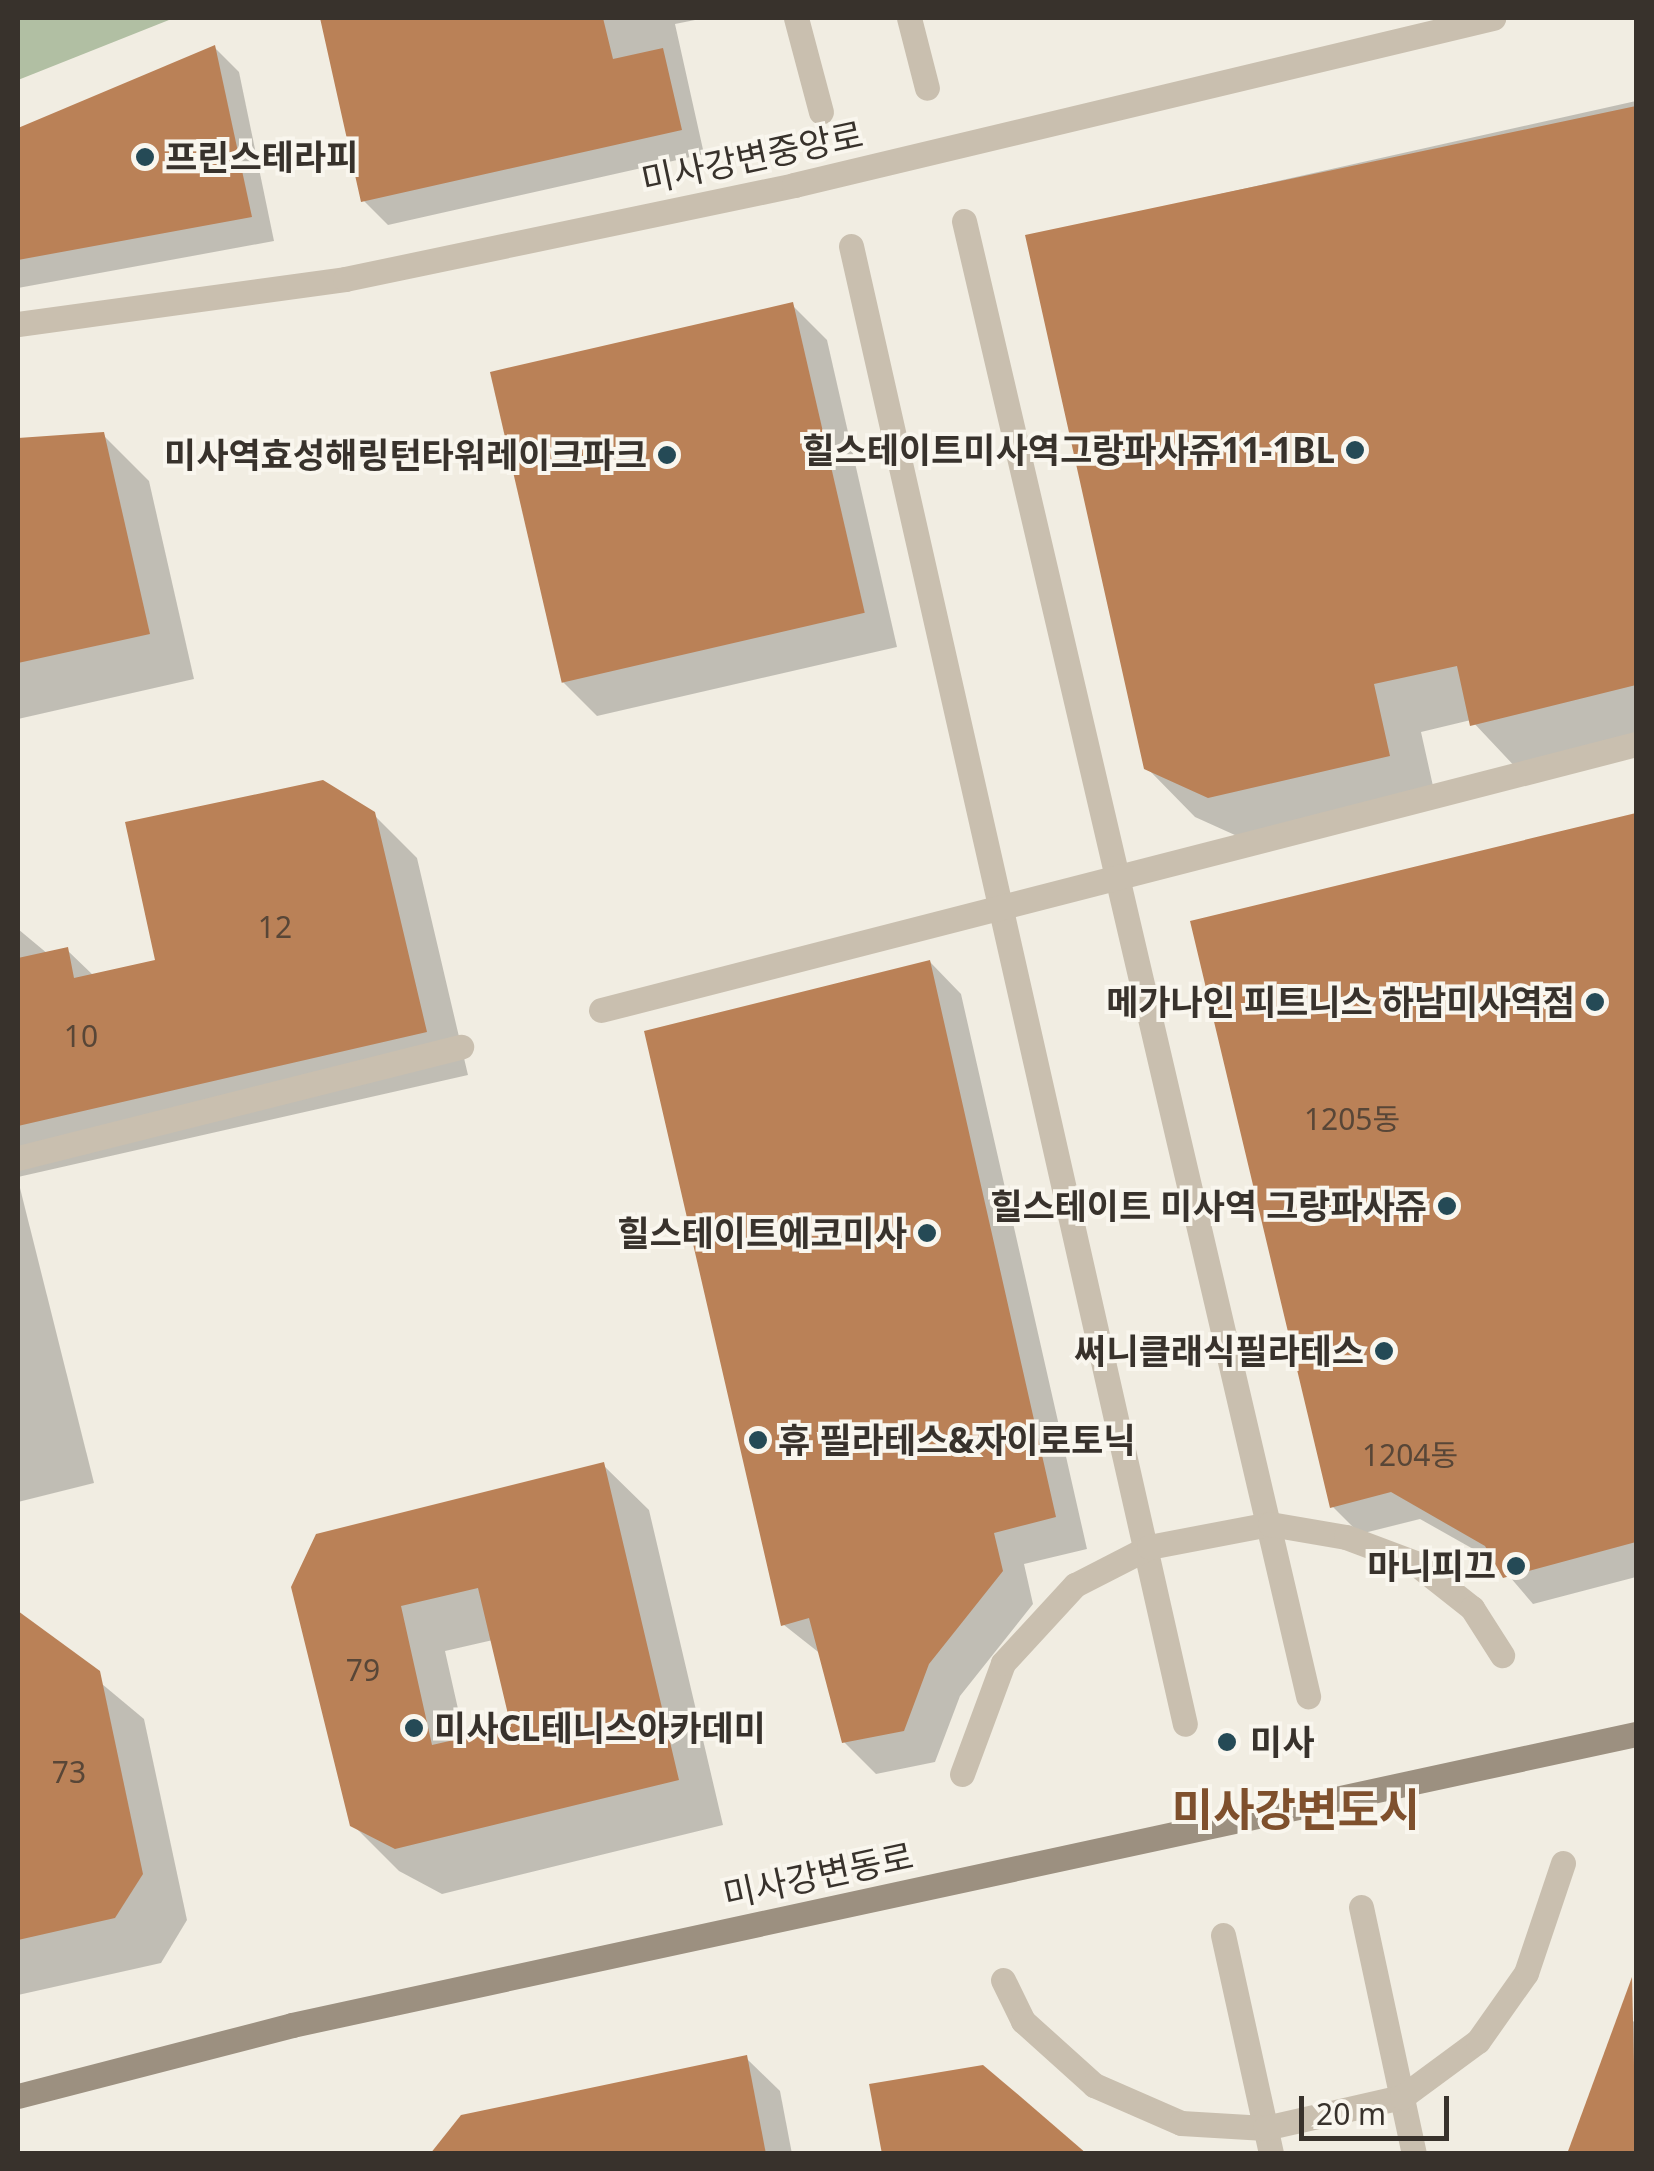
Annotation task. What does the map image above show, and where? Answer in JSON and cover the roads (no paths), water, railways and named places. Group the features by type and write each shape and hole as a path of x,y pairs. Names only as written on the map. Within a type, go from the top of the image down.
{"main road":[{"name":"미사강변동로","path":"18,2096 292,2025 1636,1734"}],"street":[{"path":"796,18 820,112"},
{"path":"910,18 927,88"},
{"name":"미사강변중앙로","path":"18,324 344,279 794,185 1493,18"},
{"path":"964,221 1308,1696"},
{"path":"851,246 1004,906 1185,1724"},
{"path":"601,1010 1636,744"},
{"path":"18,1158 462,1047"},
{"path":"962,1774 1003,1663 1075,1585 1149,1548 1270,1524 1346,1537 1415,1563 1472,1608 1502,1654"},
{"path":"1003,1980 1023,2021 1094,2085 1181,2123 1268,2141 1402,2097 1478,2041 1526,1973 1562,1863"},
{"path":"1361,1908 1414,2154"},
{"path":"1223,1935 1268,2141"}],"place":[{"name":"프린스테라피","path":"145,157"},
{"name":"힐스테이트미사역그랑파사쥬11-1BL","path":"1355,450"},
{"name":"미사역효성해링턴타워레이크파크","path":"667,455"},
{"name":"메가나인 피트니스 하남미사역점","path":"1595,1002"},
{"name":"힐스테이트 미사역 그랑파사쥬","path":"1447,1206"},
{"name":"힐스테이트에코미사","path":"927,1233"},
{"name":"써니클래식필라테스","path":"1384,1351"},
{"name":"휴 필라테스&자이로토닉","path":"758,1440"},
{"name":"마니피끄","path":"1516,1566"},
{"name":"미사CL테니스아카데미","path":"414,1728"},
{"name":"미사","path":"1227,1742"}],"district":[{"name":"미사강변도시","path":"1296,1809"}]}
